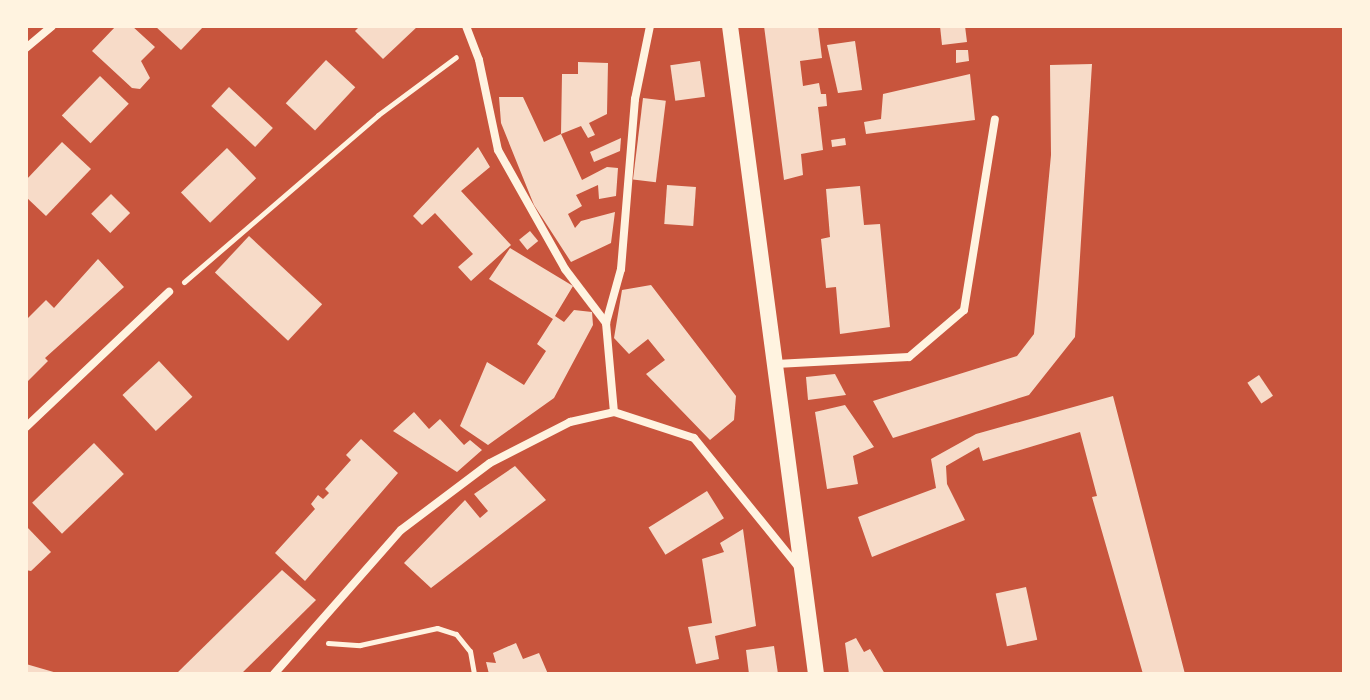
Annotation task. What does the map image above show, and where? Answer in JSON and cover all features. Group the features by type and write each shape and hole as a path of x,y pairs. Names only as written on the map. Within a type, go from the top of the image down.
{"main road":[{"path":"730,26 816,674"}],"street":[{"path":"26,48 52,26"},
{"path":"466,26 498,150 565,269 606,323"},
{"path":"614,412 606,323 621,269 635,99 650,26"},
{"path":"775,364 909,357 964,310 995,119"},
{"path":"26,427 169,292"},
{"path":"274,674 401,530 490,463 570,422 614,412 694,438 803,571"}],"path":[{"path":"169,292 378,115 473,44"},
{"path":"309,635 360,645 437,628 456,634 470,651 474,674"}],"building":[{"path":"116,26 132,26 155,47 141,61 150,78 140,89 132,88 92,51"},
{"path":"155,26 204,26 181,50"},
{"path":"360,26 418,26 383,59 355,31"},
{"path":"764,26 818,26 822,58 800,61 803,86 819,83 821,94 826,94 827,106 818,107 823,150 801,154 803,175 784,180"},
{"path":"940,26 965,26 967,42 942,45"},
{"path":"855,41 862,90 838,93 827,45"},
{"path":"956,50 968,50 969,61 956,63"},
{"path":"326,60 355,87 315,130 286,103"},
{"path":"700,61 705,97 675,101 670,65"},
{"path":"578,62 608,63 607,114 589,123 595,135 588,138 581,126 561,134 562,74 578,74"},
{"path":"1092,64 1075,337 1029,395 893,438 873,401 1017,356 1034,334 1051,155 1050,65"},
{"path":"970,74 975,120 866,134 864,122 881,119 883,94"},
{"path":"100,76 129,104 91,143 62,116"},
{"path":"229,87 273,128 255,147 211,106"},
{"path":"499,97 523,97 544,142 561,134 582,180 607,167 618,168 616,196 599,199 598,185 576,195 582,206 568,214 575,228 581,221 615,212 611,243 571,262 534,205 501,123"},
{"path":"643,98 666,101 656,182 633,179"},
{"path":"621,138 620,151 594,162 590,152"},
{"path":"845,138 846,145 832,147 831,140"},
{"path":"62,142 91,169 46,216 26,197 26,180"},
{"path":"478,147 490,167 461,191 511,245 471,281 458,267 473,254 435,213 422,225 413,216"},
{"path":"227,148 256,178 210,223 181,192"},
{"path":"667,185 696,187 693,226 664,224"},
{"path":"860,186 864,225 880,224 890,327 840,334 836,287 826,288 821,239 830,237 826,189"},
{"path":"111,194 130,213 110,233 91,214"},
{"path":"530,231 538,241 527,250 519,240"},
{"path":"249,236 322,304 288,341 215,273"},
{"path":"510,248 573,286 555,316 564,322 574,310 592,312 593,325 554,398 488,445 460,426 487,362 524,385 546,351 537,344 553,319 489,279"},
{"path":"98,259 124,287 45,358 48,361 26,383 26,320 46,300 54,308"},
{"path":"651,285 736,396 734,420 710,440 646,374 665,360 648,339 629,354 614,338 622,290"},
{"path":"159,361 192,397 156,431 122,395"},
{"path":"835,374 846,395 808,400 806,377"},
{"path":"1259,375 1273,396 1261,404 1247,383"},
{"path":"1113,396 1185,674 1143,674 1092,497 1097,496 1080,432 983,461 979,447 946,466 947,484 965,520 872,557 858,517 936,488 931,459 976,434"},
{"path":"845,405 874,447 853,456 858,484 827,489 815,412"},
{"path":"414,412 429,429 440,419 464,445 470,440 482,450 457,472 393,431"},
{"path":"361,439 398,473 305,581 275,553 315,509 311,504 318,495 323,499 329,493 325,489 351,460 346,455"},
{"path":"94,443 124,474 62,534 32,503"},
{"path":"515,466 546,500 431,588 404,563 465,500 480,518 488,511 474,494"},
{"path":"707,491 724,518 665,555 648,528"},
{"path":"26,526 51,552 31,571 26,570"},
{"path":"743,529 756,626 715,636 719,659 696,664 688,627 712,623 702,559 724,552 720,543"},
{"path":"282,570 316,600 241,674 176,674"},
{"path":"1026,587 1037,640 1007,646 996,593"},
{"path":"856,638 864,652 870,649 885,674 849,674 845,643"},
{"path":"516,643 523,659 539,653 548,674 489,674 486,662 496,663 493,653"},
{"path":"774,646 778,674 749,674 746,650"},
{"path":"26,664 57,673 57,674 26,674"}]}
